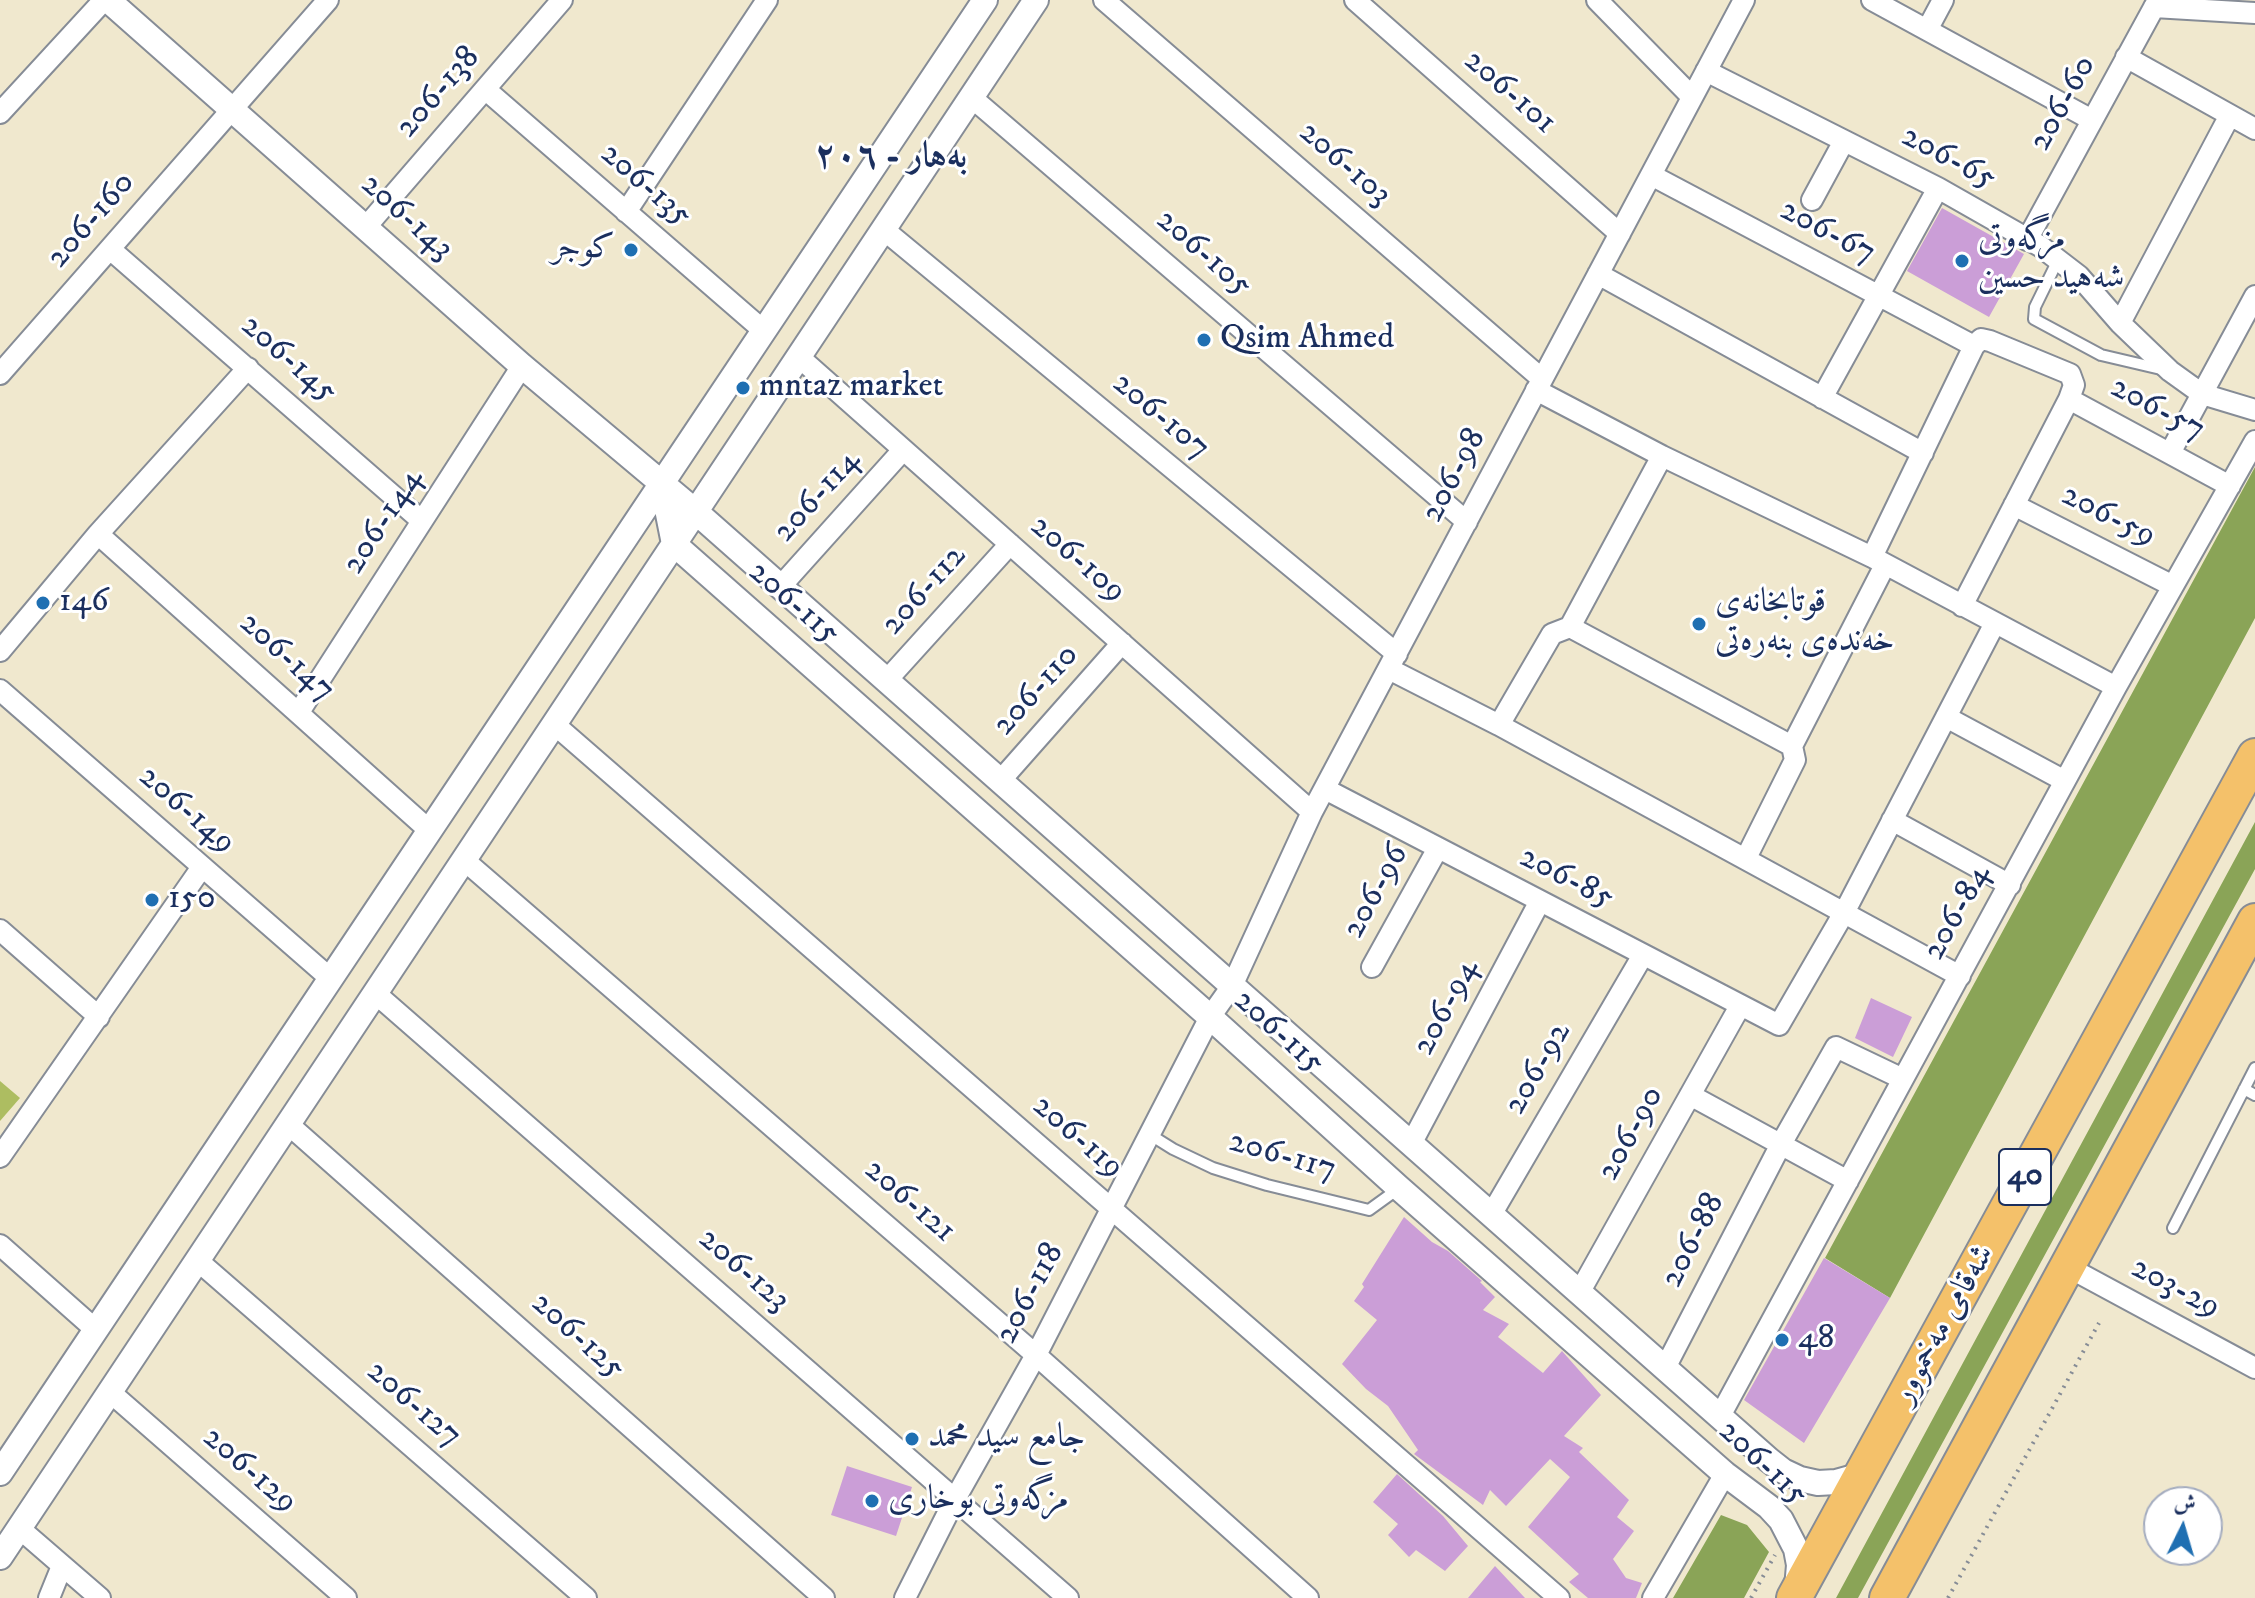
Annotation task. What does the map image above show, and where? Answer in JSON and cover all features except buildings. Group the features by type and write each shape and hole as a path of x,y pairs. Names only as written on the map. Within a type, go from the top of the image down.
{"highway":[{"name":"شەقامی مەخموور","path":"1796,1595 2255,756"},
{"name":"40","path":"1887,1598 2255,921"}],"street":[{"name":"206-143","path":"106,0 522,366 662,484"},
{"path":"0,113 106,0"},
{"name":"206-160","path":"0,374 328,0"},
{"name":"206-138","path":"365,228 562,0"},
{"path":"626,212 767,0"},
{"path":"0,1473 985,0"},
{"path":"0,1557 1036,0"},
{"name":"206-103","path":"1104,0 1539,385 1662,456 1879,561 2116,687"},
{"name":"206-101","path":"1355,0 1620,234"},
{"path":"1597,0 1692,97"},
{"name":"206-98","path":"1210,1017 1232,986 1312,812 1744,0"},
{"path":"1872,0 2092,120"},
{"path":"1927,30 1943,0"},
{"path":"2156,3 2255,13"},
{"name":"206-60","path":"2027,240 2156,3"},
{"path":"2126,57 2255,129"},
{"name":"206-65","path":"1706,71 1938,188 2027,240 2079,276 2120,323 2170,371 2202,394 2255,410"},
{"name":"206-135","path":"485,89 764,331"},
{"name":"206-105","path":"971,97 1467,522"},
{"path":"2120,323 2230,115"},
{"path":"1812,200 1844,141"},
{"name":"206-67","path":"1651,175 1878,297 1982,343"},
{"path":"1822,398 1938,188"},
{"name":"206-107","path":"883,229 1393,662 1499,725 1960,976"},
{"name":"206-145","path":"110,249 422,521"},
{"path":"1598,274 1923,453"},
{"path":"2170,453 2255,296"},
{"path":"1746,858 1795,760 1792,746 1879,561 1923,453 1982,343"},
{"name":"206-57","path":"1982,343 2070,374 2074,385 2069,399 2230,486"},
{"name":"206-109","path":"799,357 1312,812"},
{"name":"206-144","path":"299,712 522,366"},
{"path":"0,651 98,534 248,368"},
{"path":"1962,606 2069,399"},
{"name":"206-84","path":"1720,1416 2116,687 2255,441"},
{"name":"206-114","path":"780,587 903,450"},
{"path":"1499,725 1552,634 1570,627 1662,456"},
{"path":"662,484 674,544"},
{"name":"206-115","path":"662,484 1783,1471 1800,1479 1827,1482 1854,1477 1868,1466"},
{"name":"206-59","path":"2014,505 2173,586"},
{"name":"206-147","path":"98,534 430,831"},
{"name":"206-115","path":"674,544 1399,1188 1725,1474 1762,1502 1781,1520 1796,1549 1799,1565 1796,1595"},
{"name":"206-112","path":"886,681 1010,544"},
{"path":"1845,911 1995,623"},
{"path":"1570,627 1792,746"},
{"name":"206-110","path":"1000,781 1122,643"},
{"name":"206-149","path":"0,690 331,979"},
{"path":"1946,717 2065,781"},
{"name":"206-119","path":"554,724 1559,1598"},
{"name":"206-85","path":"1325,789 1779,1025 1845,911"},
{"path":"1892,820 2010,885"},
{"name":"206-96","path":"1372,967 1438,848"},
{"name":"206-121","path":"464,860 1036,1355 1308,1598"},
{"path":"0,1157 202,867"},
{"name":"206-94","path":"1411,1144 1540,901"},
{"path":"0,930 99,1017"},
{"name":"206-92","path":"1491,1215 1643,955"},
{"name":"206-123","path":"375,993 1068,1598"},
{"name":"206-90","path":"1579,1293 1740,1006"},
{"name":"206-118","path":"905,1598 955,1499 1036,1355 1210,1017"},
{"name":"206-88","path":"1665,1368 1781,1144 1836,1047 1903,1079"},
{"path":"1690,1095 1848,1181"},
{"name":"206-125","path":"288,1124 824,1598"},
{"path":"0,1245 96,1330"},
{"name":"206-127","path":"197,1260 586,1598"},
{"name":"203-29","path":"2066,1266 2255,1368"},
{"name":"206-129","path":"110,1392 346,1598"},
{"path":"1762,1502 1783,1471"},
{"path":"1653,1598 1725,1474"},
{"path":"19,1528 100,1598"},
{"path":"49,1598 62,1566"}],"lane":[{"path":"2058,260 2035,307 2034,319 2101,355 2170,371"},
{"path":"2173,1228 2255,1068"},
{"path":"2244,1089 2255,1095"},
{"name":"206-117","path":"1149,1134 1213,1168 1369,1210 1399,1188"}],"path":[{"path":"1948,1598 2099,1323"},
{"path":"1751,1598 1778,1550"}],"green space":[{"path":"2255,467 2255,618 1890,1298 1825,1258"},
{"path":"2255,822 2255,869 1858,1598 1836,1598"},
{"path":"0,1081 20,1098 0,1121"},
{"path":"1721,1515 1747,1525 1769,1552 1744,1598 1673,1598"}],"place":[{"name":"كوجر","path":"631,250"},
{"name":"مزگەوتی شەهید حسين","path":"1962,261"},
{"name":"Qsim Ahmed","path":"1204,340"},
{"name":"mntaz market","path":"743,388"},
{"name":"146","path":"43,603"},
{"name":"قوتابخانەی خەندەی بنەرەتی","path":"1699,624"},
{"name":"150","path":"152,900"},
{"name":"48","path":"1782,1340"},
{"name":"جامع سيد محمد","path":"912,1439"},
{"name":"مزگەوتی بوخاری","path":"872,1501"}],"district":[{"name":"بەهار - ٢٠٦","path":"891,159"}]}
